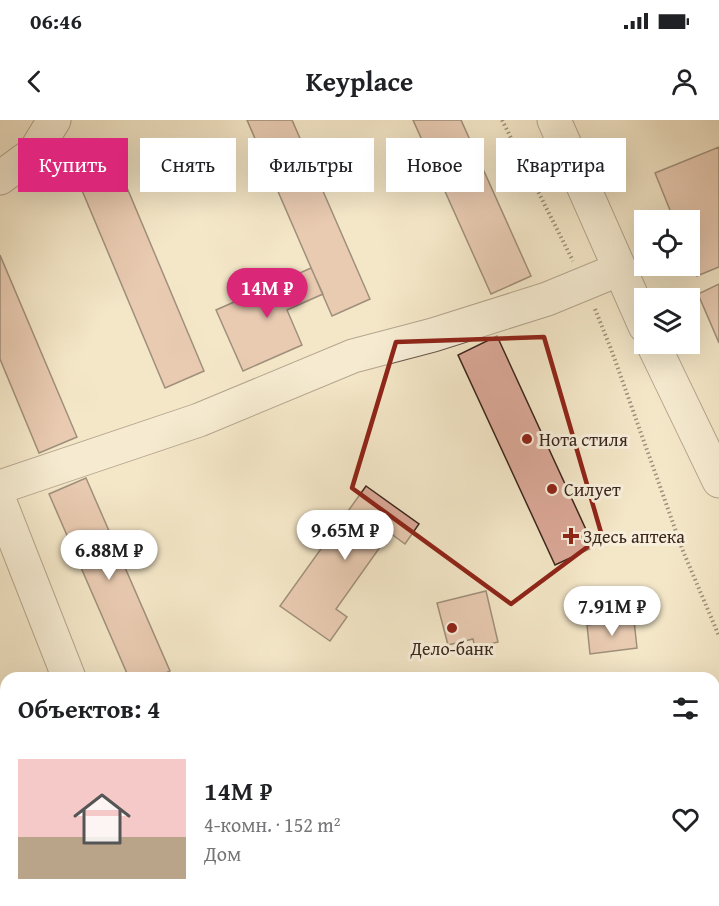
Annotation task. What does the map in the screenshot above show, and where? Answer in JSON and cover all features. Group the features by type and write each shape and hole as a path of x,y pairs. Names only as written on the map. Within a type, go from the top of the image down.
{"street":[{"path":"0,178 34,153 54,120"},
{"path":"554,120 634,301"},
{"path":"0,487 199,420 353,356 433,335 547,298 620,269"},
{"path":"658,354 719,481"},
{"path":"0,502 67,672"}],"path":[{"path":"502,120 585,283 683,551 719,636"}],"highlighted area":[{"path":"544,337 602,536 511,604 352,488 396,342"}],"building":[{"path":"247,120 292,120 300,138 255,138"},
{"path":"413,120 461,120 469,138 421,138"},
{"path":"719,147 719,267 700,275 700,210 670,210 655,173"},
{"path":"484,171 531,276 491,294 445,192 484,192"},
{"path":"128,190 204,371 165,388 83,192 128,192"},
{"path":"278,192 323,192 370,299 332,316"},
{"path":"0,255 77,437 39,453 0,359"},
{"path":"311,268 323,294 287,310 302,345 243,371 216,310"},
{"path":"719,284 719,343 700,299 700,293"},
{"path":"497,336 594,547 555,565 458,355"},
{"path":"86,478 170,671 126,672 49,494"},
{"path":"366,486 419,524 405,544 390,533 336,609 347,617 330,641 280,606"},
{"path":"486,591 498,642 475,648 473,639 448,645 437,603"},
{"path":"634,620 637,648 590,654 587,625"}],"place":[{"name":"Нота стиля","path":"527,439"},
{"name":"Силует","path":"552,489"},
{"name":"Здесь аптека","path":"571,536"},
{"name":"Дело-банк","path":"452,628"}]}
